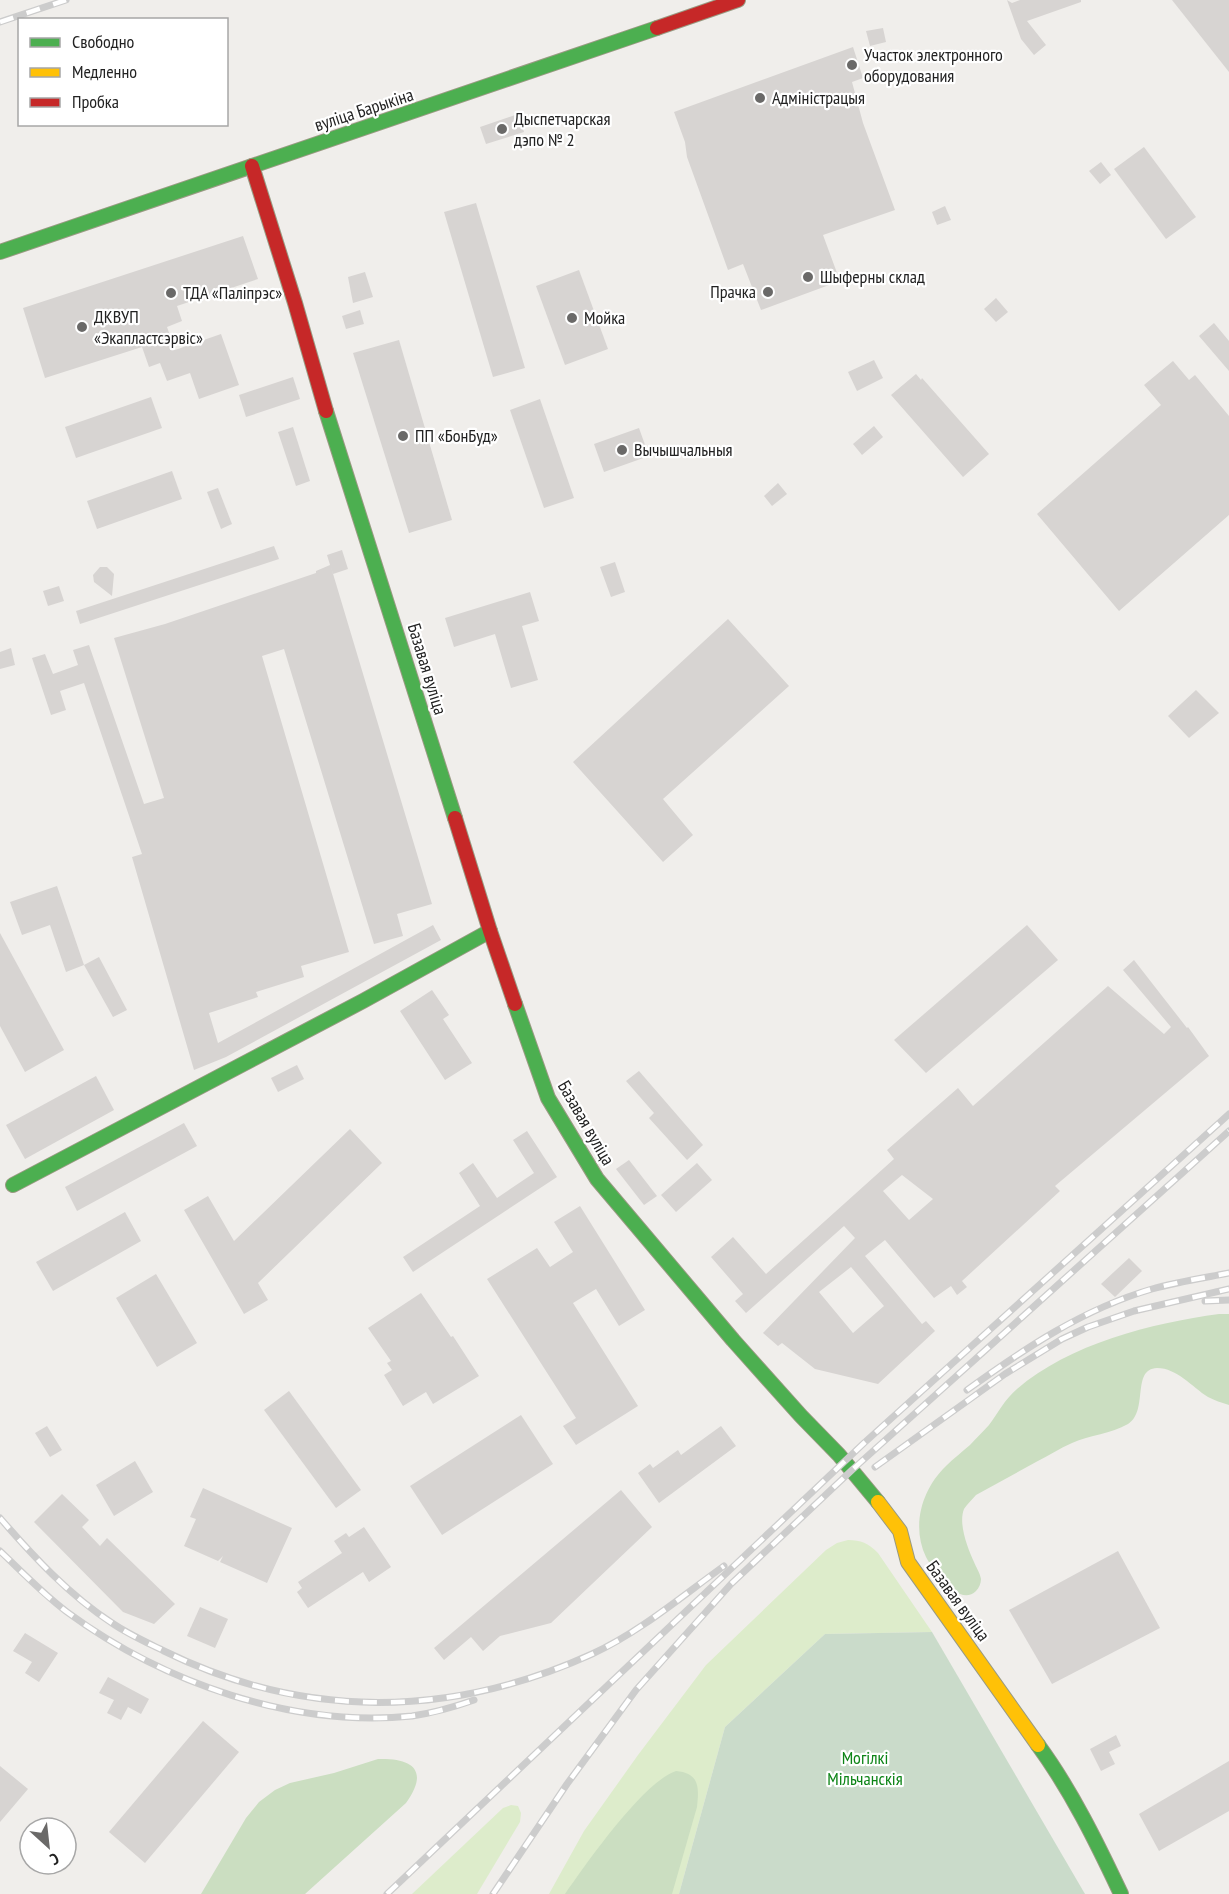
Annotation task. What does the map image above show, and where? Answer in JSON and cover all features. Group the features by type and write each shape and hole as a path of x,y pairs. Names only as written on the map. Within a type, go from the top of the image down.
{"street":[{"name":"вуліца Барыкіна","path":"0,252 738,0"},
{"name":"Базавая вуліца","path":"252,166 323,402 490,931 548,1098 591,1171 733,1340 839,1455 900,1531 908,1562 1052,1764 1121,1894"},
{"path":"13,1185 490,931"}],"green space":[{"path":"1229,1314 1229,1405 1208,1397 1171,1371 1157,1368 1149,1370 1144,1375 1138,1410 1128,1424 1068,1445 976,1495 964,1509 963,1529 981,1579 976,1591 969,1595 962,1595 940,1578 926,1557 919,1533 921,1508 925,1497 938,1475 987,1428 1017,1389 1038,1373 1061,1360 1112,1338 1166,1323"},
{"path":"848,1540 864,1543 878,1553 932,1632 825,1634 725,1727 679,1894 549,1894 584,1831 706,1665 826,1550 837,1543"},
{"name":"Могілкі Мільчанскія","path":"932,1632 1085,1894 679,1894 725,1727 825,1634"},
{"path":"378,1759 390,1759 409,1764 417,1775 413,1792 406,1803 305,1894 201,1894 246,1818 259,1802 275,1790 290,1783 334,1773"},
{"path":"676,1771 684,1772 694,1778 698,1794 697,1807 672,1894 565,1894 632,1807 663,1778"},
{"path":"511,1805 518,1806 521,1813 520,1822 477,1894 412,1894 503,1808"}],"building":[{"path":"1007,0 1012,3 1020,0 1081,0 1081,2 1027,21 1046,45 1034,55 1021,39"},
{"path":"1172,0 1229,0 1229,72"},
{"path":"883,28 886,42 870,46 866,31"},
{"path":"853,47 863,78 852,82 863,123 895,210 823,235 840,281 761,310 743,264 728,270 687,157 685,142 674,112"},
{"name":"Дыспетчарская дэпо № 2","path":"518,114 524,132 486,144 480,127"},
{"path":"1144,147 1196,217 1166,239 1114,169"},
{"path":"1101,162 1111,175 1100,184 1089,171"},
{"path":"476,203 525,368 493,377 444,212"},
{"path":"945,206 951,220 937,225 932,212"},
{"path":"243,236 258,279 177,306 182,321 167,327 175,350 221,334 239,385 199,399 190,373 167,381 160,363 149,367 142,347 45,378 23,308"},
{"name":"Мойка","path":"579,270 608,349 565,365 536,286"},
{"path":"365,272 373,297 353,303 348,277"},
{"path":"996,298 1008,312 996,322 984,309"},
{"path":"360,310 364,324 346,329 342,316"},
{"path":"1214,323 1229,341 1229,371 1199,336"},
{"name":"ПП «БонБуд»","path":"399,340 452,520 409,533 353,353"},
{"path":"874,360 883,378 857,391 848,372"},
{"path":"1173,361 1189,380 1195,375 1229,416 1229,515 1119,611 1037,514 1161,405 1144,385"},
{"path":"916,374 989,454 963,477 891,395"},
{"path":"293,377 300,399 246,417 239,395"},
{"path":"151,397 162,428 76,458 65,427"},
{"path":"540,399 574,498 544,508 510,410"},
{"path":"874,426 883,437 862,455 853,444"},
{"path":"293,427 310,481 296,486 278,432"},
{"name":"Вычышчальныя","path":"639,428 649,456 604,472 594,444"},
{"path":"172,471 182,499 97,529 87,501"},
{"path":"778,483 787,494 772,506 764,496"},
{"path":"218,488 232,524 221,529 207,492"},
{"path":"274,546 279,559 80,624 76,611"},
{"path":"342,550 348,569 333,574 432,904 397,914 403,936 374,944 284,649 262,656 349,952 301,966 304,977 256,992 258,997 209,1013 218,1043 433,925 441,940 226,1057 194,1070 132,857 142,854 84,683 60,691 66,710 51,715 32,658 45,654 53,674 78,665 73,650 89,645 144,804 164,798 114,638 165,624 316,573 330,565 327,555"},
{"path":"615,562 625,592 611,597 600,567"},
{"path":"100,567 107,567 114,574 112,596 94,582 93,575"},
{"path":"59,586 64,601 48,606 43,591"},
{"path":"530,592 539,621 522,626 538,680 511,688 495,634 454,647 445,618"},
{"path":"728,619 789,686 663,799 693,835 663,862 573,762"},
{"path":"11,648 15,665 0,669 0,652"},
{"path":"1196,690 1219,713 1189,738 1168,716"},
{"path":"57,886 84,965 66,972 50,925 22,935 10,902"},
{"path":"1027,925 1058,960 926,1073 894,1040"},
{"path":"0,933 64,1050 25,1072 0,1026"},
{"path":"99,957 127,1010 113,1017 84,965"},
{"path":"1134,960 1209,1056 1055,1186 1060,1191 962,1281 967,1287 957,1295 951,1286 934,1298 885,1240 865,1256 922,1324 926,1321 935,1331 878,1384 815,1369 782,1343 778,1346 763,1333 855,1238 844,1226 746,1313 735,1301 743,1294 711,1257 733,1237 766,1274 894,1159 887,1150 958,1088 973,1106 1108,986 1164,1034 1171,1027 1123,970","holes":["902,1175 933,1199 909,1220 883,1191","851,1267 884,1306 853,1333 819,1292"]},
{"path":"432,990 449,1015 443,1019 472,1063 445,1080 400,1011"},
{"path":"297,1065 304,1079 278,1092 271,1078"},
{"path":"639,1071 703,1145 687,1160 649,1118 654,1113 626,1081"},
{"path":"96,1076 114,1110 25,1159 6,1125"},
{"path":"184,1123 197,1146 77,1211 65,1187"},
{"path":"350,1129 382,1163 258,1283 268,1300 244,1314 184,1210 208,1196 234,1241"},
{"path":"527,1131 557,1177 413,1272 403,1257 480,1206 459,1173 473,1163 497,1198 534,1173 513,1140"},
{"path":"629,1160 657,1196 644,1205 616,1169"},
{"path":"697,1163 712,1180 676,1212 661,1195"},
{"path":"580,1206 645,1310 619,1326 596,1289 573,1303 638,1406 576,1445 563,1426 576,1418 487,1279 537,1248 550,1267 573,1252 554,1222"},
{"path":"125,1212 141,1241 53,1291 36,1262"},
{"path":"1129,1258 1142,1271 1115,1297 1101,1284"},
{"path":"156,1274 197,1343 157,1367 116,1298"},
{"path":"421,1293 479,1376 433,1404 426,1392 403,1406 384,1375 392,1370 387,1363 391,1361 368,1328"},
{"path":"289,1391 361,1490 336,1508 264,1410"},
{"path":"521,1415 553,1464 442,1535 410,1486"},
{"path":"47,1426 62,1450 50,1457 35,1433"},
{"path":"721,1426 736,1446 659,1503 638,1473 650,1464 653,1468 678,1450 681,1455"},
{"path":"135,1461 153,1492 114,1516 96,1485"},
{"path":"203,1488 292,1528 267,1583 220,1562 223,1556 218,1561 184,1546 196,1519 190,1517"},
{"path":"621,1490 652,1527 551,1623 500,1636 483,1651 471,1637 444,1660 434,1648"},
{"path":"62,1494 89,1520 82,1527 100,1546 107,1538 175,1604 154,1624 123,1612 34,1522"},
{"path":"364,1527 391,1567 369,1582 363,1572 308,1608 297,1592 302,1588 298,1582 342,1553 334,1541 346,1533 349,1537"},
{"path":"1118,1551 1160,1628 1052,1684 1009,1610"},
{"path":"200,1607 228,1619 215,1648 187,1636"},
{"path":"25,1633 58,1653 39,1682 25,1673 32,1662 13,1651"},
{"path":"108,1677 149,1699 141,1714 128,1707 121,1720 107,1713 114,1700 99,1693"},
{"path":"203,1721 239,1752 145,1863 109,1832"},
{"path":"1116,1735 1121,1746 1109,1752 1115,1764 1101,1771 1090,1749"},
{"path":"1229,1761 1229,1811 1159,1851 1139,1814"},
{"path":"0,1766 28,1789 0,1822"}],"railway":[{"path":"0,22 66,0"},
{"path":"387,1894 864,1443 1229,1114"},
{"path":"493,1894 567,1784 636,1690 731,1584 852,1470 1229,1131"},
{"path":"967,1390 1032,1345 1102,1307 1152,1289 1229,1273"},
{"path":"875,1467 1005,1374 1062,1339 1134,1311 1229,1289"},
{"path":"1205,1301 1229,1300"},
{"path":"0,1518 66,1587 124,1631 217,1674 270,1690 324,1699 378,1702 432,1699 485,1690 539,1675 592,1654 627,1635 724,1566"},
{"path":"0,1551 58,1605 105,1637 145,1660 231,1695 276,1707 321,1715 367,1718 420,1715 474,1700"}],"traffic: fast":[{"path":"0,252 657,28"},
{"path":"326,411 455,818"},
{"path":"13,1185 363,1001 490,931"},
{"path":"515,1004 548,1098 597,1179 733,1340 839,1455 878,1502"},
{"path":"1038,1745 1072,1798 1121,1894"}],"traffic: slow":[{"path":"878,1502 900,1531 908,1562 1038,1745"}],"traffic: jam":[{"path":"657,28 738,0"},
{"path":"252,166 326,411"},
{"path":"455,818 515,1004"}],"place":[{"name":"Участок электронного оборудования","path":"852,65"},
{"name":"Адміністрацыя","path":"760,98"},
{"name":"Дыспетчарская дэпо № 2","path":"502,129"},
{"name":"Шыферны склад","path":"808,277"},
{"name":"Прачка","path":"768,292"},
{"name":"ТДА «Паліпрэс»","path":"171,293"},
{"name":"Мойка","path":"572,318"},
{"name":"ДКВУП «Экапластсэрвіс»","path":"82,327"},
{"name":"ПП «БонБуд»","path":"403,436"},
{"name":"Вычышчальныя","path":"622,450"}]}
